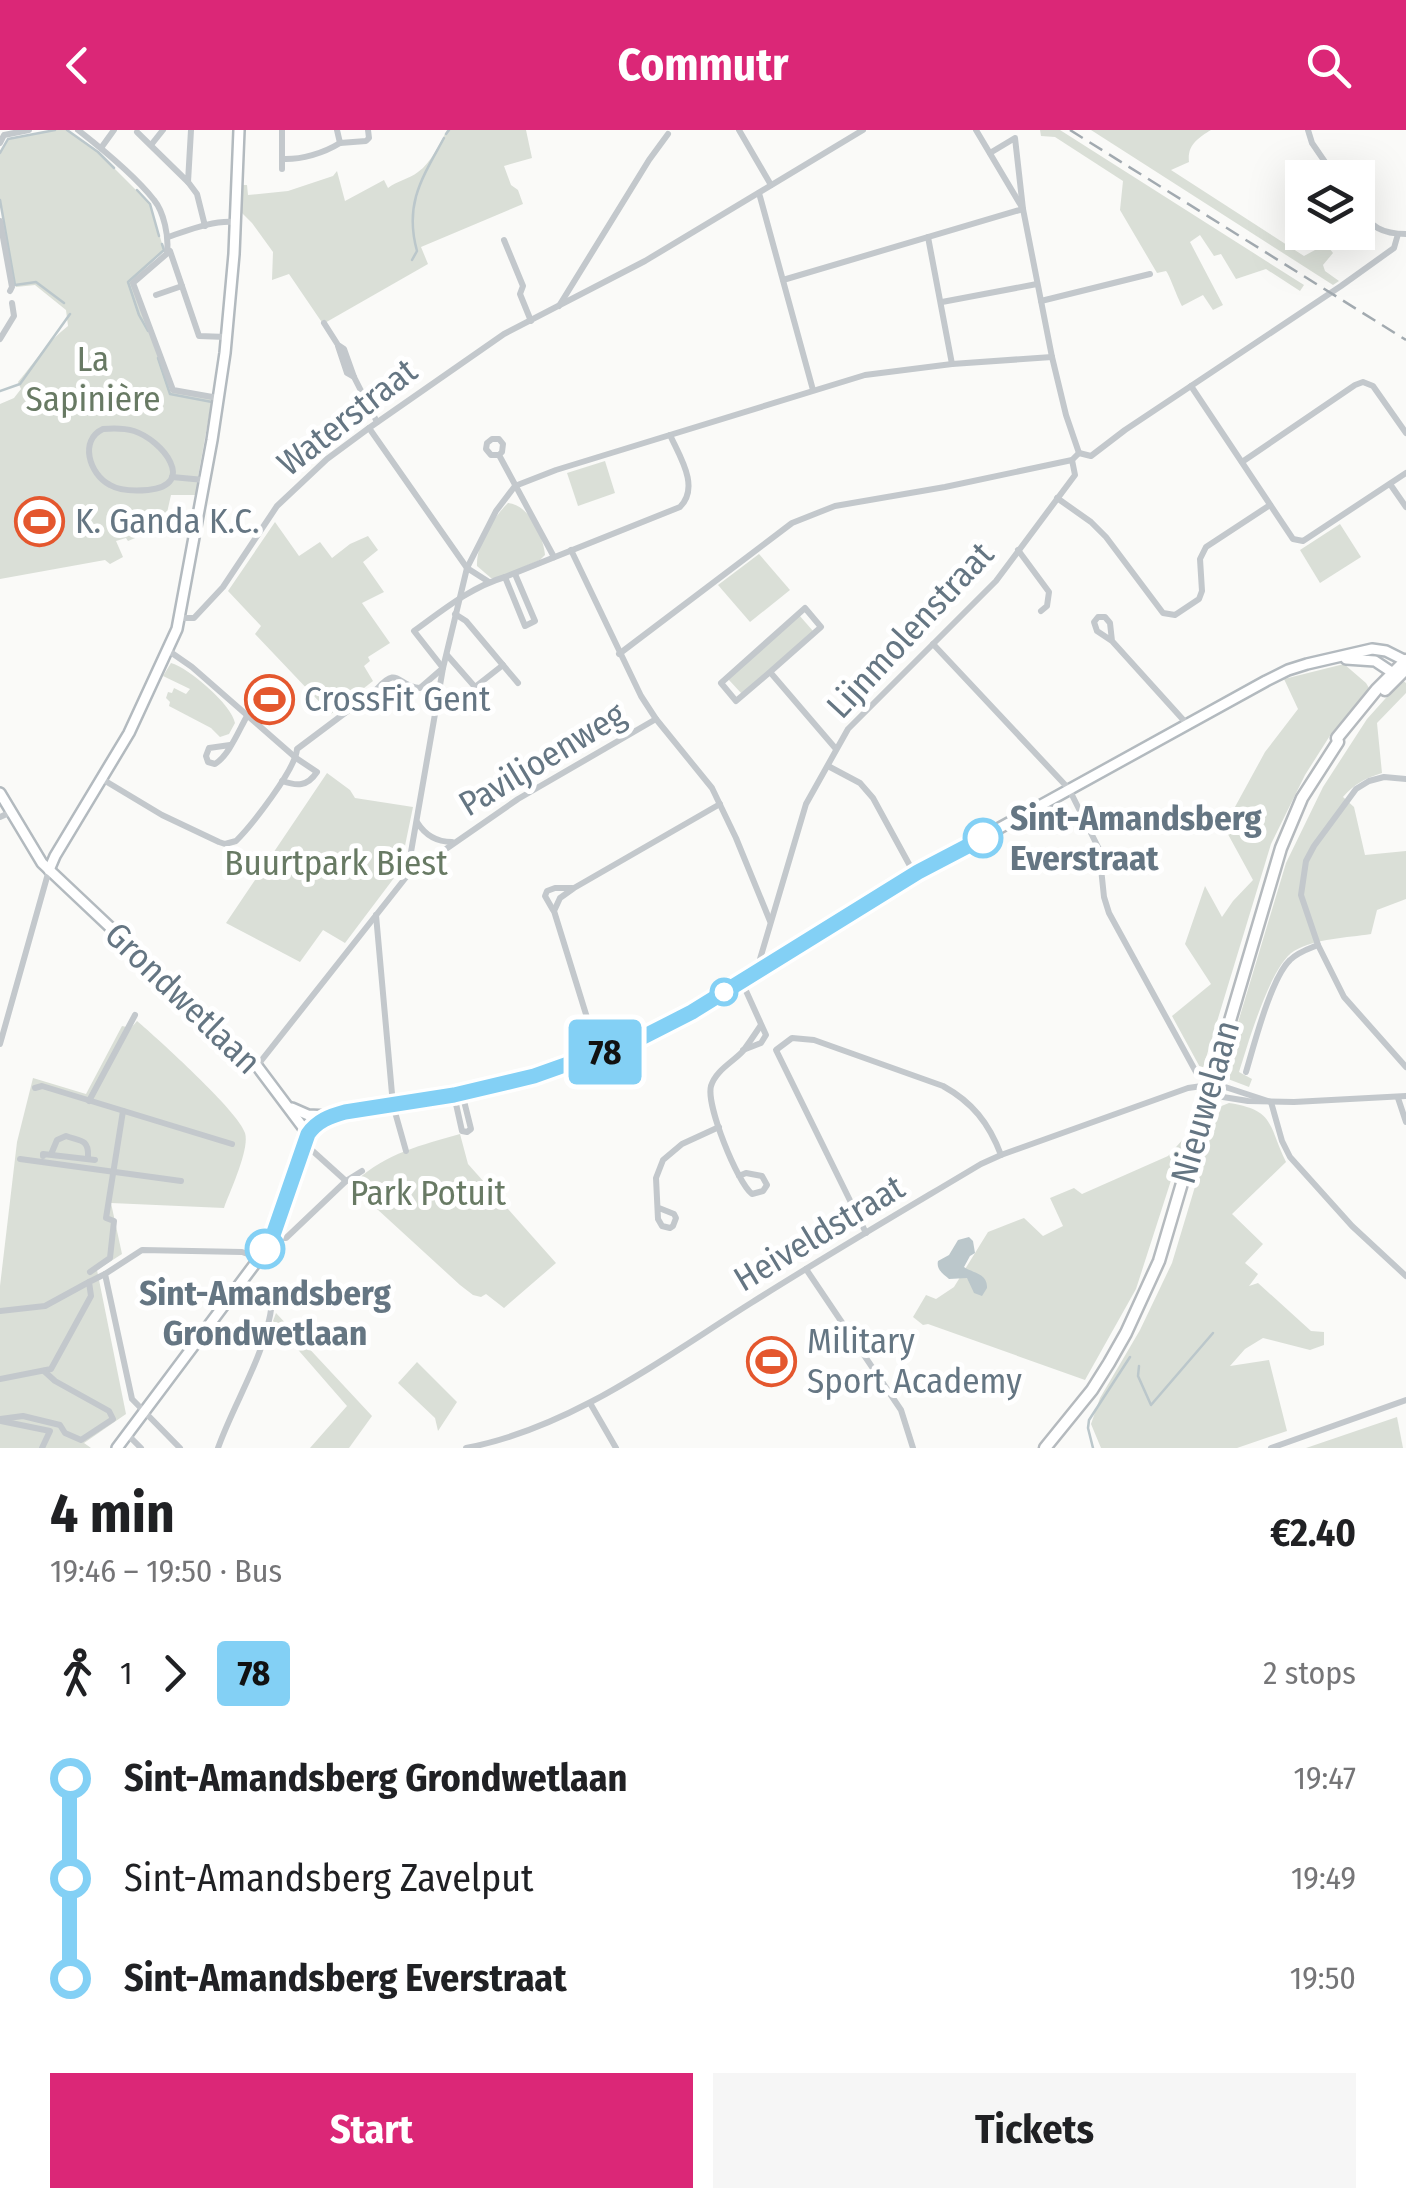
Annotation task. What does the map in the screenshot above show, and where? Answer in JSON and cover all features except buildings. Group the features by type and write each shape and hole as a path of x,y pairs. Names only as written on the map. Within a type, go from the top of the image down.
{"main road":[{"path":"49,870 130,733 169,650 179,618 219,398 239,130"},
{"path":"117,1448 260,1258 272,1238 306,1139 314,1126 330,1116 458,1094 534,1076 641,1038 742,982 915,875 1288,670 1372,649 1406,660"},
{"path":"1338,658 1375,661 1399,673"},
{"name":"Nieuwelaan","path":"1045,1448 1092,1390 1126,1334 1159,1261 1286,834 1302,798 1338,742 1343,741 1406,660"},
{"name":"Grondwetlaan","path":"0,792 36,855 49,870 257,1066 289,1107 306,1139"},
{"path":"289,1107 308,1115 330,1116"}],"street":[{"path":"0,143 4,135 30,130"},
{"path":"78,130 156,202 168,252 199,336 226,337"},
{"path":"101,148 114,130"},
{"path":"151,145 163,130"},
{"path":"188,182 191,130"},
{"path":"282,130 282,169"},
{"path":"337,130 340,143"},
{"path":"282,159 330,150 340,143 366,142 368,130"},
{"path":"739,130 772,185"},
{"name":"Waterstraat","path":"179,618 199,615 230,577 276,506 373,425 504,334 645,262 863,130"},
{"path":"976,130 1023,209"},
{"path":"1308,130 1324,160"},
{"path":"137,132 188,182 206,226"},
{"path":"558,307 668,134"},
{"path":"990,152 1015,138 1037,284 1066,415 1079,452"},
{"path":"760,192 813,390"},
{"path":"783,280 1023,209"},
{"path":"167,237 234,222"},
{"path":"0,225 4,266 11,289 0,289"},
{"path":"1079,452 1091,456 1100,452 1125,430 1342,286 1394,248 1402,234 1375,228"},
{"path":"928,237 952,364"},
{"path":"504,240 523,286 520,294 531,320"},
{"path":"168,252 133,283 173,390 219,398"},
{"path":"1041,301 1150,274"},
{"path":"942,302 1037,284"},
{"path":"156,295 182,286"},
{"path":"0,339 14,316 12,303"},
{"path":"324,323 344,349 373,425 466,568 488,582"},
{"path":"407,876 443,668 466,568 496,511 515,486 866,375 1052,357"},
{"path":"1242,462 1362,382 1373,386 1406,434"},
{"path":"1191,386 1293,539 1303,542 1406,473"},
{"path":"103,429 140,433 165,451 171,460 172,476 166,485 157,488 132,490 110,486 91,465 90,440 103,429"},
{"path":"443,668 414,631 459,599 488,582 686,503 689,484 670,435"},
{"path":"619,654 792,523 811,514 1072,460 1079,452"},
{"path":"499,454 554,557"},
{"name":"Lijnmolenstraat","path":"764,968 760,958 806,804 848,729 996,581 1075,476 1072,460"},
{"path":"172,476 204,480"},
{"path":"1390,484 1406,507"},
{"path":"1056,498 1099,530 1163,613 1175,616 1200,599 1200,559 1206,547 1270,505"},
{"path":"571,550 641,696 712,788 770,922"},
{"name":"Lijnmolenstraat","path":"1018,550 1049,592 1047,606 1041,612"},
{"path":"506,578 524,626 535,621 515,574"},
{"path":"804,608 821,626 770,672 736,701 721,683 804,608"},
{"path":"455,614 466,620 518,683"},
{"path":"1112,641 1187,724"},
{"path":"933,644 1070,789 1099,850 1109,913 1196,1072 1210,1086"},
{"path":"169,650 317,772 301,785 282,781"},
{"path":"446,654 479,690 503,665"},
{"path":"102,779 225,844 240,838 282,781 296,758 296,749 386,679 399,677 410,687 420,688 443,668"},
{"path":"770,672 836,750"},
{"path":"230,745 248,716"},
{"name":"Paviljoenweg","path":"257,1066 407,876 518,799 656,719"},
{"path":"828,766 860,782 873,798 915,875"},
{"path":"1406,779 1384,778 1356,789 1306,861 1301,895 1318,945 1344,997 1406,1067"},
{"path":"554,911 560,898 574,888 720,804"},
{"path":"0,817 11,812"},
{"path":"417,822 423,832 441,842 453,842"},
{"path":"0,1044 49,870"},
{"path":"574,888 555,888 545,896 554,911 598,1054"},
{"path":"376,913 394,1105 406,1151"},
{"path":"359,936 379,949"},
{"path":"1246,1072 1254,1037 1283,968 1300,952 1318,945"},
{"path":"742,982 766,1035 761,1044 744,1050"},
{"path":"0,1000 12,1003"},
{"path":"89,1101 135,1015"},
{"path":"739,1176 712,1106 711,1086 744,1050 760,1025"},
{"path":"866,1233 776,1050 792,1038 814,1040 962,1096 987,1125 1000,1155"},
{"path":"35,1088 42,1086 232,1144"},
{"name":"Heiveldstraat","path":"466,1448 499,1442 590,1403 806,1268 1000,1155 1182,1089 1210,1086 1223,1097 1271,1102 1402,1097"},
{"path":"458,1094 470,1129 467,1132 462,1130 458,1094"},
{"path":"1402,1097 1406,1122"},
{"path":"1271,1102 1290,1157 1352,1226 1406,1276"},
{"path":"90,1272 110,1258 114,1221 106,1218 123,1111"},
{"path":"659,1208 656,1178 663,1160 682,1144 719,1127"},
{"path":"47,1156 57,1140 66,1136 82,1140 89,1158 67,1161"},
{"path":"306,1139 346,1180"},
{"path":"20,1159 47,1156 181,1182"},
{"path":"272,1238 286,1238 346,1180 362,1171"},
{"path":"0,1311 45,1306 142,1250 242,1252 260,1258"},
{"path":"806,1268 902,1413 913,1448"},
{"path":"105,1274 132,1399 180,1448"},
{"path":"218,1448 264,1342 271,1312 272,1304 267,1298 242,1281"},
{"path":"0,1378 52,1369 90,1296 88,1282"},
{"path":"0,1420 23,1416 60,1425 65,1433 81,1440 113,1419 108,1410 44,1372"},
{"path":"1270,1448 1406,1400"},
{"path":"590,1403 616,1448"},
{"path":"20,1426 23,1416"},
{"path":"0,1420 50,1431 42,1448"},
{"path":"128,1434 141,1448"}],"green space":[{"name":"La Sapinière","path":"67,130 98,152 150,204 164,250 131,283 171,392 212,399 198,495 171,495 164,526 128,541 116,541 123,557 110,564 105,560 0,579 0,404 14,398 21,389 18,382 47,345 68,326 66,310 35,285 16,287 0,200 0,153 8,139"},
{"path":"447,130 526,130 532,158 504,166 523,204 421,247 428,264 323,324 289,274 272,280 273,252 238,209 239,185 247,185 248,195 288,191 333,176 337,171 345,201 384,180 388,188 418,172"},
{"path":"1040,130 1060,130 1304,285 1300,291 1266,269 1236,279 1221,254 1214,256 1200,235 1190,242 1223,305 1213,310 1203,295 1182,306 1166,271 1157,273 1120,210 1123,181 1055,137 1041,136"},
{"path":"1091,130 1211,130 1192,147 1189,162 1171,170 1285,244 1285,250 1304,256 1315,250 1331,250 1333,253 1323,265 1339,281 1333,285"},
{"path":"605,461 615,493 578,506 567,473"},
{"path":"508,503 522,509 534,522 545,555 491,578 477,566 479,549 491,524"},
{"path":"275,522 299,556 320,542 332,558 368,536 378,550 363,562 384,592 362,603 390,643 368,657 370,661 364,666 373,681 331,714 255,634 261,626 228,591"},
{"path":"1340,524 1361,557 1320,583 1300,550"},
{"path":"759,554 790,590 750,622 718,585"},
{"path":"799,615 813,631 742,694 728,679"},
{"path":"171,663 218,697 235,723 229,734 220,737 211,728 169,706 168,692 172,693 174,688 186,694 190,689 163,676"},
{"path":"1344,664 1369,688 1331,734 1305,775 1271,844 1202,1071 1172,1016 1211,984 1185,944 1205,886 1222,917 1253,880 1224,827 1265,752 1298,709 1284,679"},
{"path":"1402,680 1406,693 1377,723 1382,773 1351,788 1343,797 1354,807 1365,855 1406,851 1406,899 1377,910 1371,934 1312,943 1285,959 1261,1007 1239,1072 1252,1079 1249,1087 1228,1079 1224,1069 1286,863 1323,787 1367,719"},
{"name":"Buurtpark Biest","path":"327,773 355,798 413,807 400,870 345,943 323,930 300,962 226,923"},
{"path":"137,1021 197,1076 240,1123 246,1140 242,1159 224,1208 111,1203 122,1254 97,1270 126,1414 84,1443 91,1448 0,1448 0,1286 17,1142 33,1078 86,1094 122,1026 131,1028"},
{"path":"1229,1103 1263,1115 1286,1162 1232,1214 1263,1244 1245,1263 1258,1274 1249,1286 1258,1283 1311,1331 1324,1332 1324,1345 1310,1350 1263,1338 1245,1349 1230,1366 1269,1360 1287,1431 1237,1448 1101,1448 1091,1424 1100,1398 1140,1330 1172,1263 1219,1107"},
{"name":"Park Potuit","path":"460,1134 468,1164 556,1263 504,1308 486,1294 473,1295 460,1285 365,1198 356,1181 392,1157"},
{"path":"1185,1137 1136,1289 1085,1380 923,1325 913,1317 926,1295 936,1299 954,1287 988,1232 1024,1218 1043,1236 1063,1226 1050,1198 1074,1188 1082,1194 1168,1156"},
{"path":"276,1313 372,1416 349,1448 310,1448 347,1406 273,1321"},
{"path":"417,1362 457,1402 438,1431 435,1418 398,1383"},
{"path":"1397,1417 1403,1448 1306,1448"}],"shaded area":[{"path":"969,1237 975,1253 964,1267 985,1279 987,1288 982,1296 974,1293 967,1278 949,1279 938,1266 938,1261 949,1255 958,1240"}],"waterway":[{"path":"0,153 8,139 55,130"},
{"path":"67,130 114,168"},
{"path":"446,134 449,130"},
{"path":"412,260 417,251 413,219 417,192 444,138"},
{"path":"137,190 150,204 159,236"},
{"path":"0,200 15,285 36,282 64,303"},
{"path":"148,331 128,282 164,250 162,244"},
{"path":"0,391 20,384 70,314"},
{"path":"158,358 170,394 212,402"},
{"path":"1139,1366 1138,1376 1151,1405 1213,1333"},
{"path":"1093,1448 1089,1420 1130,1357"}],"railway":[{"path":"1070,130 1406,340"}],"bus line":[{"name":"78","path":"265,1249 308,1134 330,1116 454,1095 534,1076 641,1038 692,1012 918,872 983,838"}],"place":[{"name":"K. Ganda K.C.","path":"40,521"},
{"name":"CrossFit Gent","path":"269,699"},
{"name":"Sint-Amandsberg Everstraat","path":"983,838"},
{"name":"Sint-Amandsberg Grondwetlaan","path":"265,1249"},
{"name":"Military Sport Academy","path":"772,1361"}]}
